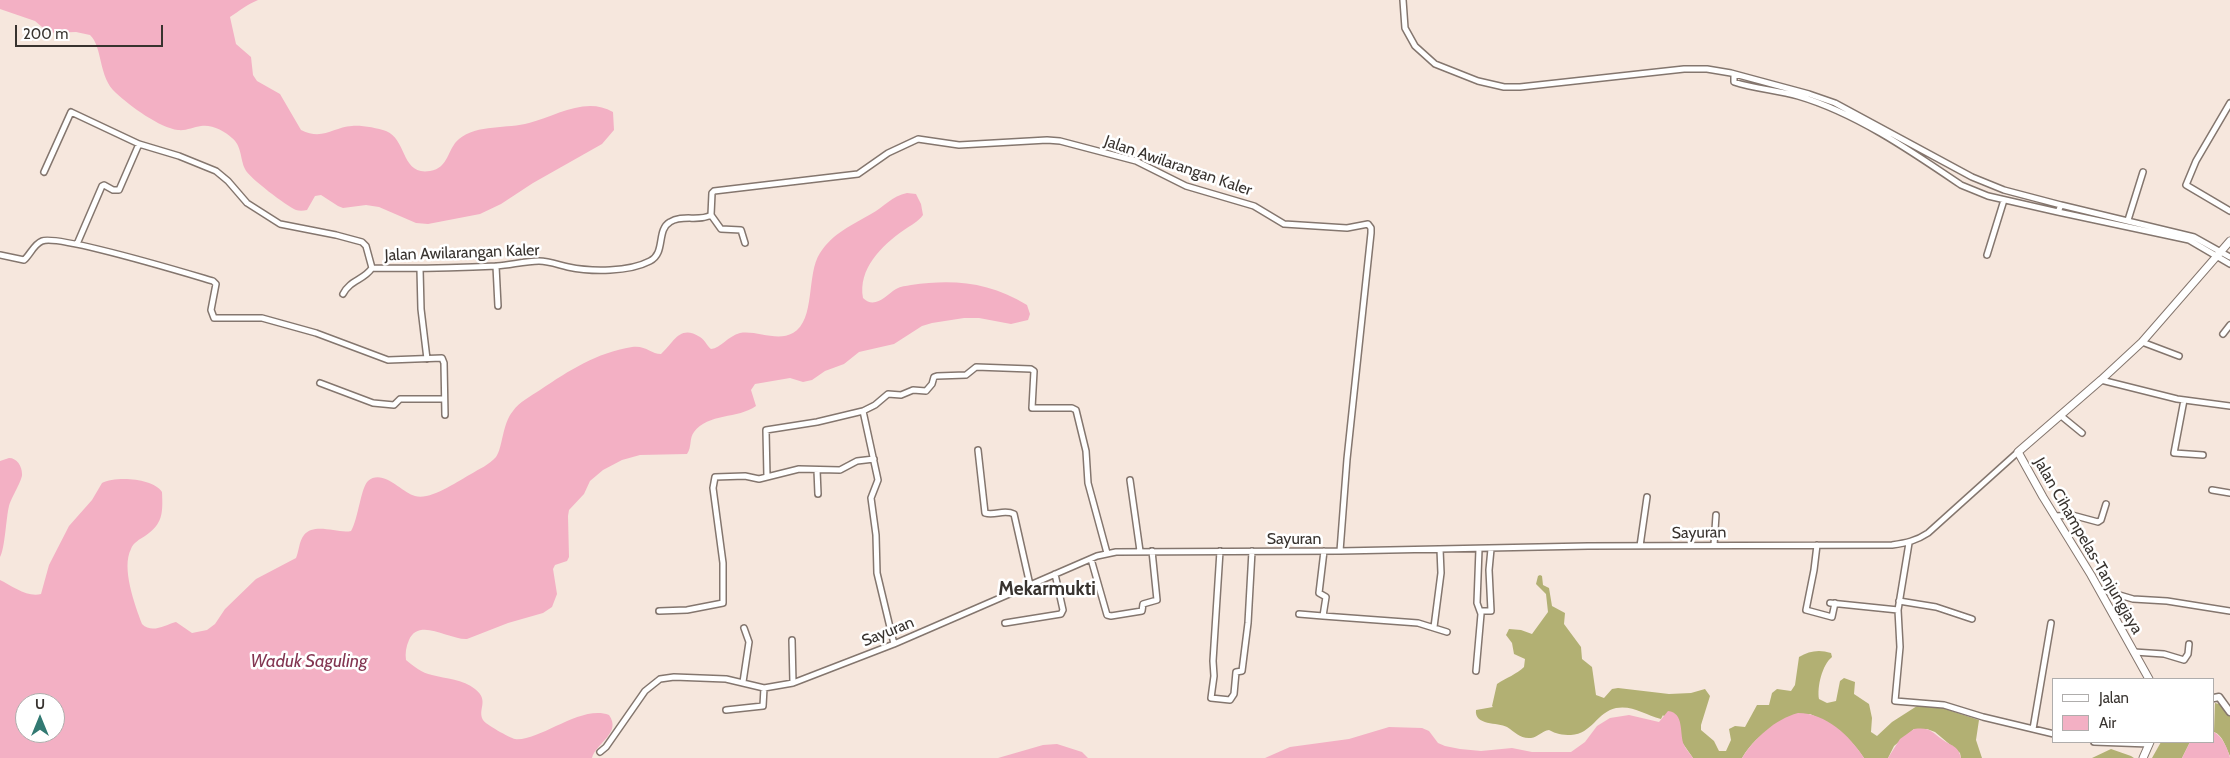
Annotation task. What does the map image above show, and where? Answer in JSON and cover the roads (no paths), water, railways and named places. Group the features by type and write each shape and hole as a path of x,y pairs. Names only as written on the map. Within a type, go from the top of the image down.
{"main road":[{"name":"Jalan Cihampelas-Tanjungjaya","path":"2148,678 2018,452 2102,380 2142,342 2230,241"},
{"path":"2144,758 2150,743"}],"street":[{"path":"1403,0 1405,28 1419,51 1443,68 1471,79 1497,85 1520,87 1684,69 1707,69 1809,94 1835,103 1972,177 2004,190 2059,208"},
{"path":"1734,77 1738,84 1798,97 1861,122 1961,185 2004,200 2059,208 2189,240 2230,257"},
{"path":"2230,103 2196,161 2186,186 2230,211"},
{"name":"Jalan Awilarangan Kaler","path":"44,172 71,112 139,144 179,156 216,171 228,181 247,203 280,224 336,234 362,242 366,246 372,268 420,269 496,266 538,261 576,269 598,271 635,265 655,258 660,250 663,233 670,222 710,215 712,193 714,191 858,174 888,153 918,139 959,145 1047,140 1060,141 1136,162 1186,186 1254,206 1284,224 1347,228 1368,224 1371,228 1371,233 1347,459 1340,551"},
{"path":"77,244 102,186 119,190 139,144"},
{"path":"2128,220 2143,172"},
{"path":"1987,254 2004,200"},
{"path":"710,215 721,229 742,230 745,243"},
{"path":"2106,219 2128,220 2194,237 2230,264"},
{"path":"0,255 24,260 37,245 46,240 77,244 213,281 216,284 211,310 214,318 262,318 316,333 388,360 439,358 444,360 445,415"},
{"path":"496,266 498,306"},
{"path":"343,294 348,286 367,275 372,268"},
{"path":"420,269 421,309 427,359"},
{"path":"2223,334 2230,325"},
{"path":"2142,342 2179,356"},
{"path":"767,477 766,430 817,422 862,411 875,405 888,394 901,395 913,390 926,391 937,376 966,375 976,367 1031,369 1034,371 1032,408 1072,408 1076,412 1086,451 1088,483 1107,553"},
{"path":"2102,380 2184,400 2229,406 2230,400"},
{"path":"320,383 385,406 394,405 400,399 444,399"},
{"path":"2184,400 2174,453 2202,456"},
{"path":"862,411 878,480 871,498 876,535 877,573 894,644"},
{"path":"2060,415 2082,433"},
{"path":"978,450 985,513 1009,512 1014,514 1030,585"},
{"name":"Sayuran","path":"600,752 606,747 645,691 660,679 674,677 743,682 764,688 793,683 894,644 1107,553 1140,551 1340,551 1892,544 1919,540 2018,452"},
{"path":"659,610 687,610 722,604 723,563 713,488 714,478 745,476 755,479 799,469 840,470 857,461 874,459"},
{"path":"817,470 818,494"},
{"path":"1130,480 1140,551"},
{"path":"2212,490 2230,493"},
{"path":"1640,546 1647,497"},
{"path":"2056,516 2072,515 2098,522 2101,520 2106,504"},
{"path":"1714,545 1716,515"},
{"path":"1909,542 1898,610 1900,647 1895,701 1944,705 1983,717 2052,734"},
{"path":"1817,545 1806,610 1832,617 1832,603 1898,610"},
{"path":"1476,671 1481,611 1477,603 1479,549"},
{"path":"1481,611 1491,611 1489,570 1491,549"},
{"path":"1434,627 1441,573 1440,550"},
{"path":"1091,559 1107,615 1116,616 1142,611 1142,604 1157,600 1152,551"},
{"path":"1220,551 1213,661 1214,676 1211,698 1230,700 1234,694 1236,672 1242,671 1248,623 1252,551"},
{"path":"1323,616 1326,597 1320,593 1324,551"},
{"path":"1005,623 1061,614 1063,610 1055,574"},
{"path":"2098,589 2133,599 2167,601 2230,611"},
{"path":"1899,601 1936,607 1972,619"},
{"path":"1299,614 1418,623 1446,632"},
{"path":"2033,729 2050,623"},
{"path":"743,682 749,642 744,628"},
{"path":"792,640 793,683"},
{"path":"2134,652 2164,654 2184,660 2187,657 2188,644"},
{"path":"726,710 762,706 764,688"},
{"path":"2215,698 2219,697 2223,700 2230,712"}],"water":[{"path":"0,0 258,0 230,17 236,44 251,57 253,75 257,81 280,94 301,130 322,134 345,127 356,126 386,131 398,141 409,163 421,171 430,171 441,166 455,143 466,134 484,129 521,125 571,109 592,106 613,112 614,130 602,144 533,183 501,204 480,214 428,224 416,223 379,207 366,205 343,208 321,195 315,196 307,210 297,210 253,179 243,165 238,145 226,133 213,127 205,126 184,130 171,128 146,116 116,93 106,79 97,47 90,35 76,32 49,33 35,21 0,9"},
{"name":"Waduk Saguling","path":"902,194 916,194 921,204 923,215 917,222 887,243 873,259 864,277 862,287 863,298 867,301 876,302 898,288 911,285 942,282 971,284 999,291 1027,305 1030,314 1028,320 1011,324 979,318 964,318 932,323 922,326 894,344 859,352 844,364 825,371 812,380 803,382 790,378 755,384 751,390 756,406 741,413 715,419 700,426 692,434 687,454 640,455 622,460 603,470 590,481 584,494 569,510 569,557 567,561 555,565 553,569 557,594 552,607 543,613 508,623 467,639 435,631 420,630 414,633 409,640 406,660 425,673 460,681 475,689 482,697 481,712 483,720 493,728 512,738 525,738 536,735 586,715 598,713 609,715 612,721 610,733 598,747 592,758 0,758 0,580 25,593 41,594 49,565 69,526 92,500 102,483 116,479 143,481 157,487 162,492 162,512 159,522 151,532 133,545 128,557 130,586 142,624 154,629 176,622 192,633 207,630 215,624 225,609 256,579 296,558 302,537 309,531 320,529 351,531 363,490 368,481 380,477 392,482 410,494 421,497 436,493 452,485 487,465 496,457 509,416 518,405 584,363 607,353 632,347 641,347 661,354 678,336 687,333 700,337 711,349 740,333 780,336 793,333 800,327 805,318 816,262 825,246 843,230 876,211"},
{"path":"9,458 14,459 18,463 22,476 9,506 0,557 0,461"},
{"path":"1668,711 1677,716 1684,745 1693,758 1265,758 1290,747 1349,739 1389,727 1422,728 1429,731 1438,743 1460,749 1481,751 1512,748 1532,752 1571,752 1585,742 1597,726 1610,718 1629,715 1659,722"},
{"path":"1798,713 1818,717 1836,727 1852,742 1864,758 1742,758 1753,744 1773,725"},
{"path":"1914,729 1930,731 1956,748 1961,758 1888,758 1900,739"},
{"path":"2215,733 2220,736 2230,758 2182,758 2190,743 2215,743"},
{"path":"1057,744 1082,752 1088,758 998,758 1043,745"}],"district":[{"name":"Mekarmukti","path":"1047,589"}]}
